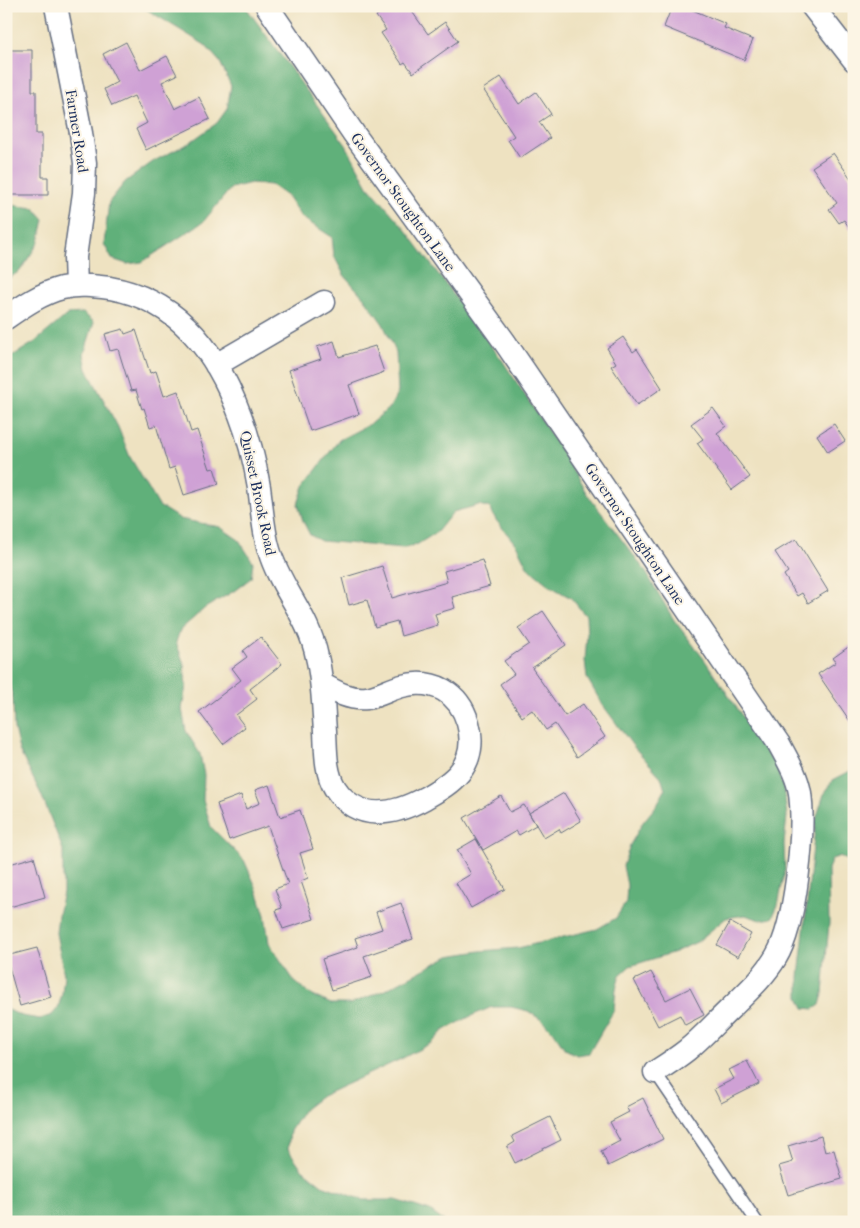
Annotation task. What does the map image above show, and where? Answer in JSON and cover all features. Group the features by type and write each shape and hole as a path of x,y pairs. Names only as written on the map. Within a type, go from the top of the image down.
{"street":[{"name":"Farmer Road","path":"56,6 81,133 84,163 84,193 75,256 76,286"},
{"name":"Governor Stoughton Lane","path":"267,6 354,134 504,340 773,736 787,758 796,779 801,819 798,861 790,919 777,956 770,967 751,988 687,1050 655,1072"},
{"path":"812,6 854,60"},
{"name":"Quisset Brook Road","path":"6,318 49,292 76,286 90,286 118,290 147,299 160,305 183,322 216,365 234,398 246,432 257,477 270,553 281,578 309,628 317,654 322,684 326,759 331,780 341,796 358,808 378,813 398,811 450,782 464,766 470,748 470,728 463,710 457,701 442,689 433,685 412,684 368,698 358,698 339,694 322,684"},
{"path":"216,365 324,302"}],"lane":[{"path":"655,1072 757,1222"}],"green space":[{"path":"141,6 245,6 346,145 368,186 405,229 502,360 559,447 587,494 644,569 674,620 704,659 777,768 784,791 787,816 784,844 785,871 778,905 772,918 761,920 745,915 726,918 697,942 675,952 630,966 620,975 616,989 614,1010 589,1053 577,1055 565,1049 553,1031 528,1011 511,1007 492,1007 443,1031 433,1042 401,1059 321,1096 304,1109 290,1131 288,1149 302,1169 322,1185 363,1200 396,1200 430,1211 445,1222 6,1222 6,1009 22,1016 40,1019 52,1015 58,1008 64,975 56,933 63,892 63,850 41,794 19,750 14,728 13,699 6,670 6,360 35,342 68,314 83,313 94,322 84,354 87,369 118,427 130,457 159,506 180,519 220,527 239,540 253,562 251,578 234,591 205,608 180,630 176,642 184,664 186,686 182,709 186,731 200,754 204,775 203,800 211,827 244,860 256,887 265,915 269,943 295,982 313,996 331,1004 350,1004 385,990 449,956 518,948 597,929 616,918 626,902 627,885 623,866 630,845 665,790 661,777 633,746 602,704 587,678 585,660 586,616 571,598 550,586 528,568 517,546 496,520 490,508 479,505 453,512 437,532 418,544 403,548 321,541 310,535 298,504 304,486 339,440 370,424 390,407 398,392 396,352 383,324 344,275 334,256 332,237 301,217 288,197 271,185 251,183 231,188 203,222 142,262 127,264 112,259 104,244 109,202 125,182 154,161 189,143 217,123 227,109 231,86 220,62 205,45"},
{"path":"6,203 34,208 44,219 39,242 20,271 6,280"},
{"path":"854,769 854,864 840,856 832,859 828,869 829,923 823,994 820,1005 814,1009 804,1008 799,997 799,977 816,819 825,791 833,780"}],"building":[{"path":"389,6 408,6 428,34 445,22 458,41 413,73 405,62 402,64 381,33 386,30 376,16"},
{"path":"672,6 683,6 726,24 724,28 753,40 744,60 664,27"},
{"path":"126,42 140,70 167,56 177,75 162,82 175,109 199,97 210,119 146,150 136,129 147,123 134,96 112,106 104,89 117,82 103,54"},
{"path":"6,50 32,50 32,91 36,91 36,134 42,134 42,177 48,177 48,195 10,195 10,166 6,166"},
{"path":"501,77 519,104 536,92 551,114 539,122 550,138 520,158 508,140 514,136 483,89"},
{"path":"833,153 854,183 854,234 844,220 839,223 829,209 837,203 812,167"},
{"path":"123,329 125,334 136,330 150,373 156,371 164,396 178,391 191,432 197,430 210,469 214,468 219,484 184,495 175,467 169,469 156,425 150,427 136,390 131,391 118,349 110,351 105,334"},
{"path":"623,337 633,352 637,349 662,388 637,405 611,366 616,363 607,348"},
{"path":"334,341 339,357 375,346 384,372 349,385 359,414 310,431 289,370 321,359 317,347"},
{"path":"713,408 726,426 717,433 750,477 732,490 697,443 703,439 691,424"},
{"path":"834,424 845,441 828,452 817,435"},
{"path":"796,539 828,591 808,603 802,593 797,596 784,575 788,572 775,552"},
{"path":"482,560 490,586 452,597 455,608 435,614 438,625 401,636 397,621 375,627 367,600 349,605 342,578 382,566 392,598 447,582 444,571"},
{"path":"543,611 566,645 532,668 565,716 583,704 605,737 577,757 555,724 546,730 532,710 522,717 500,684 514,674 504,661 529,644 518,628"},
{"path":"261,637 282,664 250,689 257,699 236,715 245,727 223,744 199,712 241,680 232,668 247,657 243,651"},
{"path":"854,643 854,727 818,674 836,662 833,658"},
{"path":"269,785 280,817 300,810 313,849 300,853 308,878 301,881 314,919 283,929 276,910 282,908 275,889 288,884 268,826 229,840 217,804 241,795 246,809 260,803 255,790"},
{"path":"564,793 581,821 561,833 559,829 544,838 529,813"},
{"path":"501,796 510,812 524,805 536,825 519,835 516,831 483,850 464,818"},
{"path":"476,839 505,889 471,908 456,883 471,874 457,850"},
{"path":"34,857 45,897 6,908 6,865"},
{"path":"401,903 413,939 364,956 372,977 332,990 322,959 358,947 355,938 382,929 376,912"},
{"path":"730,922 751,934 738,957 717,945"},
{"path":"37,948 51,997 20,1006 6,956"},
{"path":"651,972 666,1000 690,988 704,1015 685,1025 680,1015 658,1026 634,980"},
{"path":"747,1061 759,1084 721,1103 714,1089 734,1079 729,1070"},
{"path":"643,1098 663,1139 608,1166 601,1151 620,1141 610,1122 629,1112 626,1107"},
{"path":"550,1117 561,1140 515,1163 507,1147 515,1142 512,1136"},
{"path":"821,1136 825,1152 834,1150 842,1179 788,1195 779,1166 793,1162 788,1146"}]}
